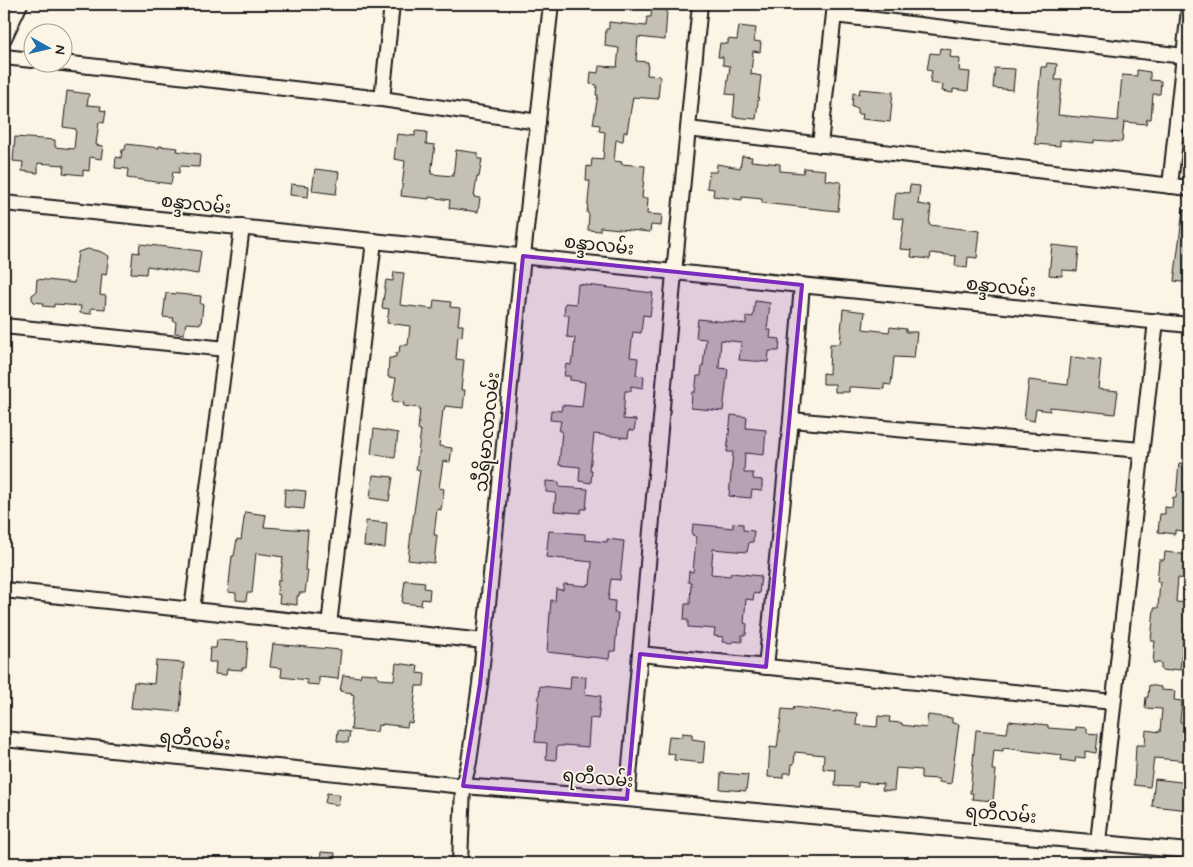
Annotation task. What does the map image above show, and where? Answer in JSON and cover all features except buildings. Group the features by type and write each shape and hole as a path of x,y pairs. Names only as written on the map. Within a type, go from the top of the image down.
{"street":[{"path":"4,38 20,4"},
{"path":"382,99 392,4"},
{"name":"သီရိမာလာလမ်း","path":"460,863 463,786 469,762 480,684 550,4"},
{"path":"627,799 700,4"},
{"path":"1170,186 1189,9"},
{"path":"820,144 834,10 1184,56"},
{"path":"4,57 22,59"},
{"path":"72,64 382,99 538,122"},
{"path":"688,129 1189,188"},
{"name":"စန္ဒာလမ်း","path":"4,203 1189,325"},
{"path":"192,610 242,227"},
{"path":"329,625 374,241"},
{"path":"766,667 792,420 802,285"},
{"path":"1098,842 1156,321"},
{"path":"4,326 226,349"},
{"path":"792,420 1141,450"},
{"path":"4,590 484,641"},
{"path":"640,654 1114,702"},
{"name":"ရတီလမ်း","path":"4,739 463,786 627,799 1189,851"}],"highlighted area":[{"path":"523,256 802,285 766,667 640,654 627,799 463,786 480,684"}]}
